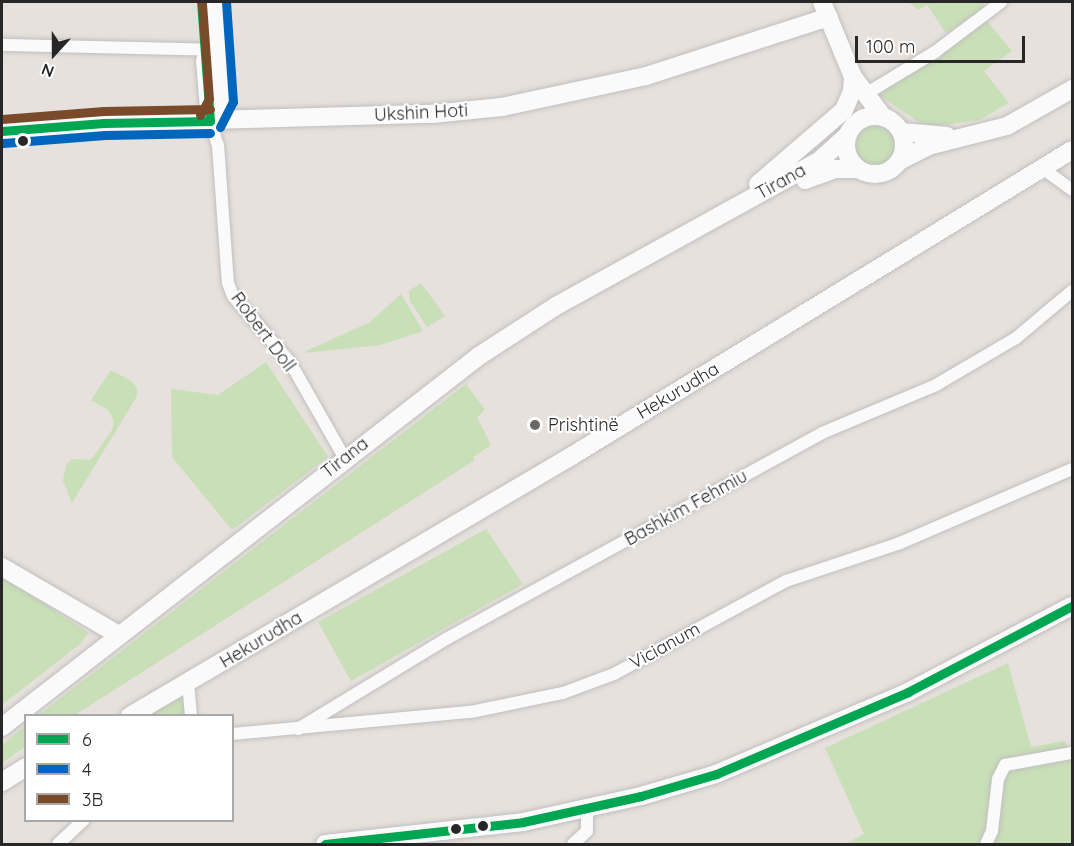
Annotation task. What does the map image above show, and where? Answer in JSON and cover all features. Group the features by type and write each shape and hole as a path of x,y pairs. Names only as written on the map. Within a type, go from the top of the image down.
{"main road":[{"name":"Robert Doll","path":"201,2 211,49"},
{"name":"Robert Doll","path":"210,121 214,2"},
{"path":"825,9 853,77 864,95 884,117 902,132 970,135"},
{"name":"Ukshin Hoti","path":"2,131 104,123 432,114 535,101 646,76 825,9"},
{"path":"853,77 847,154 857,169 876,175 886,172 901,159 928,146 1007,126 1072,89"},
{"path":"710,221 793,156 844,110 849,101 853,77"},
{"path":"849,132 867,117 884,117"},
{"name":"Tirana","path":"2,727 345,459 531,321 819,161 849,132"},
{"path":"901,159 904,150 902,132"},
{"name":"Hekurudha","path":"133,714 580,451 1072,150"},
{"name":"Tirana","path":"710,221 824,172 857,169"},
{"path":"2,567 119,635"},
{"path":"325,844 364,842 497,826 587,809 691,782 786,747 908,692 1072,606"},
{"path":"2,782 24,768"}],"street":[{"path":"864,95 934,52 1001,2"},
{"path":"2,45 211,49"},
{"name":"Robert Doll","path":"210,121 218,145 228,283 233,296 290,362 345,459"},
{"path":"1042,168 1072,190"},
{"name":"Bashkim Fehmiu","path":"298,729 446,639 822,433 936,385 1016,338 1072,291"},
{"name":"Vicianum","path":"234,734 471,712 563,693 614,674 786,581 900,543 1072,469"},
{"path":"188,682 191,714"},
{"path":"986,844 992,831 998,779 1005,765 1072,753"},
{"path":"573,844 587,831 587,809"},
{"path":"58,844 82,822"}],"green space":[{"path":"909,2 983,2 985,8 946,33 927,5 918,10"},
{"path":"986,20 1012,51 984,71 1009,103 979,120 937,126 920,123 876,93"},
{"path":"877,125 892,131 898,146 892,161 877,167 862,161 856,146 862,131"},
{"path":"421,283 445,316 427,327 410,301 409,291"},
{"path":"401,294 423,331 381,345 302,353 370,322"},
{"path":"266,362 328,457 232,530 172,457 171,389 218,395"},
{"path":"111,370 131,381 137,388 137,396 72,503 63,481 66,465 72,459 91,460 112,430 114,421 108,410 91,400"},
{"path":"466,384 485,410 477,417 491,445 473,457 475,460 77,714 40,714"},
{"path":"486,529 523,584 351,681 318,622"},
{"path":"2,576 89,633 80,644 2,705"},
{"path":"1008,663 1031,747 1065,741 1072,761 1072,844 845,844 864,834 825,748"},
{"path":"185,694 187,714 142,714"},
{"path":"24,727 24,748 2,763 2,745"}],"transit line":[{"name":"6","path":"2,131 104,123 210,121 201,2"},
{"name":"4","path":"220,127 233,102 226,2"},
{"name":"3B","path":"200,115 209,99 202,3"},
{"name":"3B","path":"2,119 104,111 210,109"},
{"name":"4","path":"3,143 105,135 210,133"},
{"name":"6","path":"325,844 523,822 641,796 716,774 908,692 1072,606"}],"place":[{"name":"Prishtinë","path":"535,425"}]}
